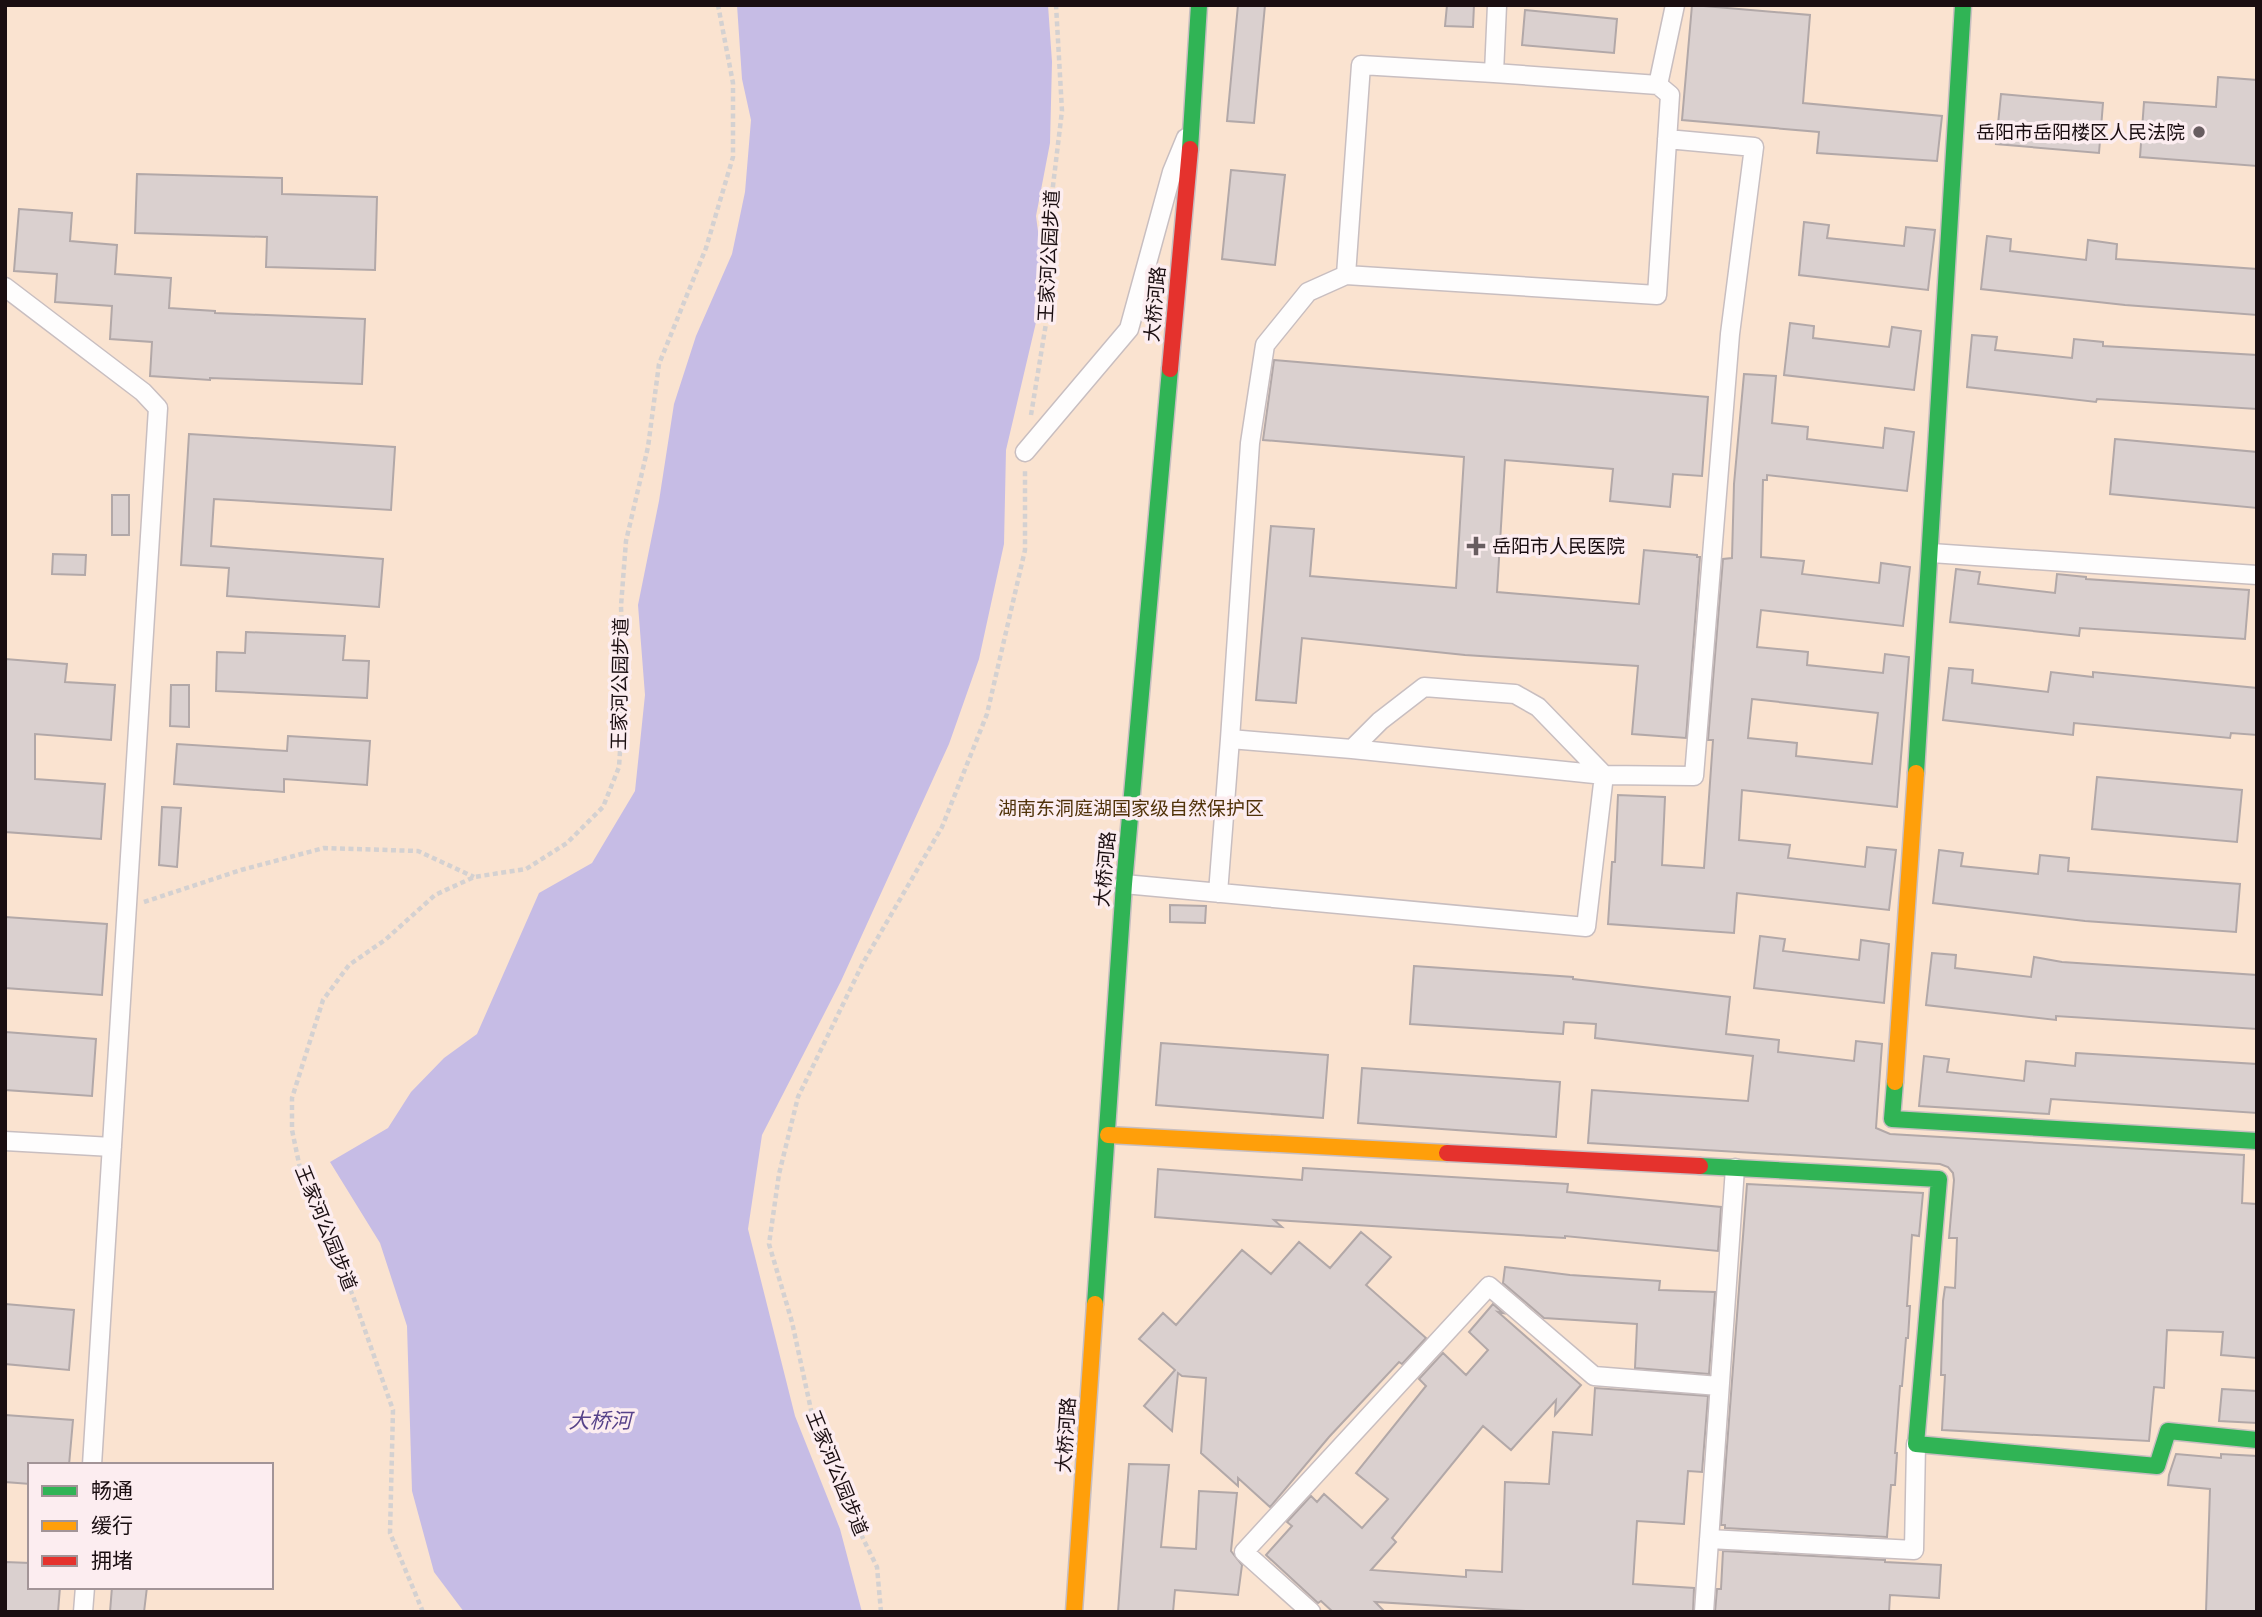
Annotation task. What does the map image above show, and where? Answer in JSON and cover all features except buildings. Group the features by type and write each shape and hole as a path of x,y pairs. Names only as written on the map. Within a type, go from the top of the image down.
{"street":[{"name":"大桥河路","path":"1074,1612 1124,884 1192,124 1199,5"},
{"path":"1494,73 1497,5"},
{"path":"1658,85 1675,5"},
{"path":"1963,5 1931,553 1892,1119 2257,1141"},
{"path":"1218,893 1250,443 1265,345 1308,292 1346,275 1657,295 1670,95 1658,85 1361,65 1346,275"},
{"path":"1025,452 1129,329 1171,172 1192,124"},
{"path":"1230,738 1604,775 1695,776 1730,334 1754,147 1667,139"},
{"path":"5,287 144,392 158,408 92,1463"},
{"path":"1931,553 2257,575"},
{"path":"1352,750 1380,721 1424,687 1515,694 1538,707 1604,775"},
{"path":"1124,884 1586,927 1604,775"},
{"path":"1108,1135 1939,1179 1916,1444 1914,1550 1709,1539"},
{"path":"5,1141 112,1147"},
{"path":"1704,1612 1735,1168"},
{"path":"1311,1612 1244,1552 1489,1286 1594,1376 1719,1386"},
{"path":"1916,1444 2157,1466 2168,1431 2257,1440"},
{"path":"83,1612 85,1589"}],"path":[{"name":"王家河公园步道","path":"423,1612 390,1533 393,1410 353,1296 302,1178 292,1130 292,1098 323,1000 349,965 385,940 435,895 474,877 526,869 567,844 603,807 619,767 624,688 621,606 626,541 648,447 659,363 706,248 733,157 733,83 718,5"},
{"name":"王家河公园步道","path":"881,1612 877,1567 850,1511 813,1419 792,1322 769,1244 779,1174 799,1097 863,963 942,827 987,714 1025,550 1025,452 1050,299 1049,219 1062,111 1056,5"},
{"path":"127,908 241,870 324,848 418,851 474,877"}],"green space":[{"name":"湖南东洞庭湖国家级自然保护区","path":"5,5 2257,5 2257,1612 5,1612"}],"water":[{"name":"大桥河","path":"737,5 1048,5 1052,62 1050,143 1036,216 1045,284 1006,450 1004,544 979,659 949,744 841,981 762,1135 748,1229 795,1416 840,1529 862,1612 464,1612 434,1572 412,1491 407,1326 380,1243 330,1162 388,1128 411,1092 444,1058 477,1034 539,893 592,863 635,791 645,695 638,605 659,501 674,404 696,336 732,254 745,192 751,120 742,79"}],"traffic: fast":[{"path":"1190,149 1199,5"},
{"path":"1916,773 1963,5"},
{"path":"1095,1304 1124,884 1170,369"},
{"path":"1895,1082 1892,1119 2257,1141"},
{"path":"1700,1166 1939,1179 1916,1444 2157,1466 2168,1431 2257,1440"}],"traffic: slow":[{"path":"1895,1082 1916,773"},
{"path":"1108,1135 1447,1153"},
{"path":"1074,1612 1095,1304"}],"traffic: jam":[{"path":"1170,369 1190,149"},
{"path":"1447,1153 1700,1166"}],"place":[{"name":"岳阳市岳阳楼区人民法院","path":"2199,132"},
{"name":"岳阳市人民医院","path":"1476,546"}]}
